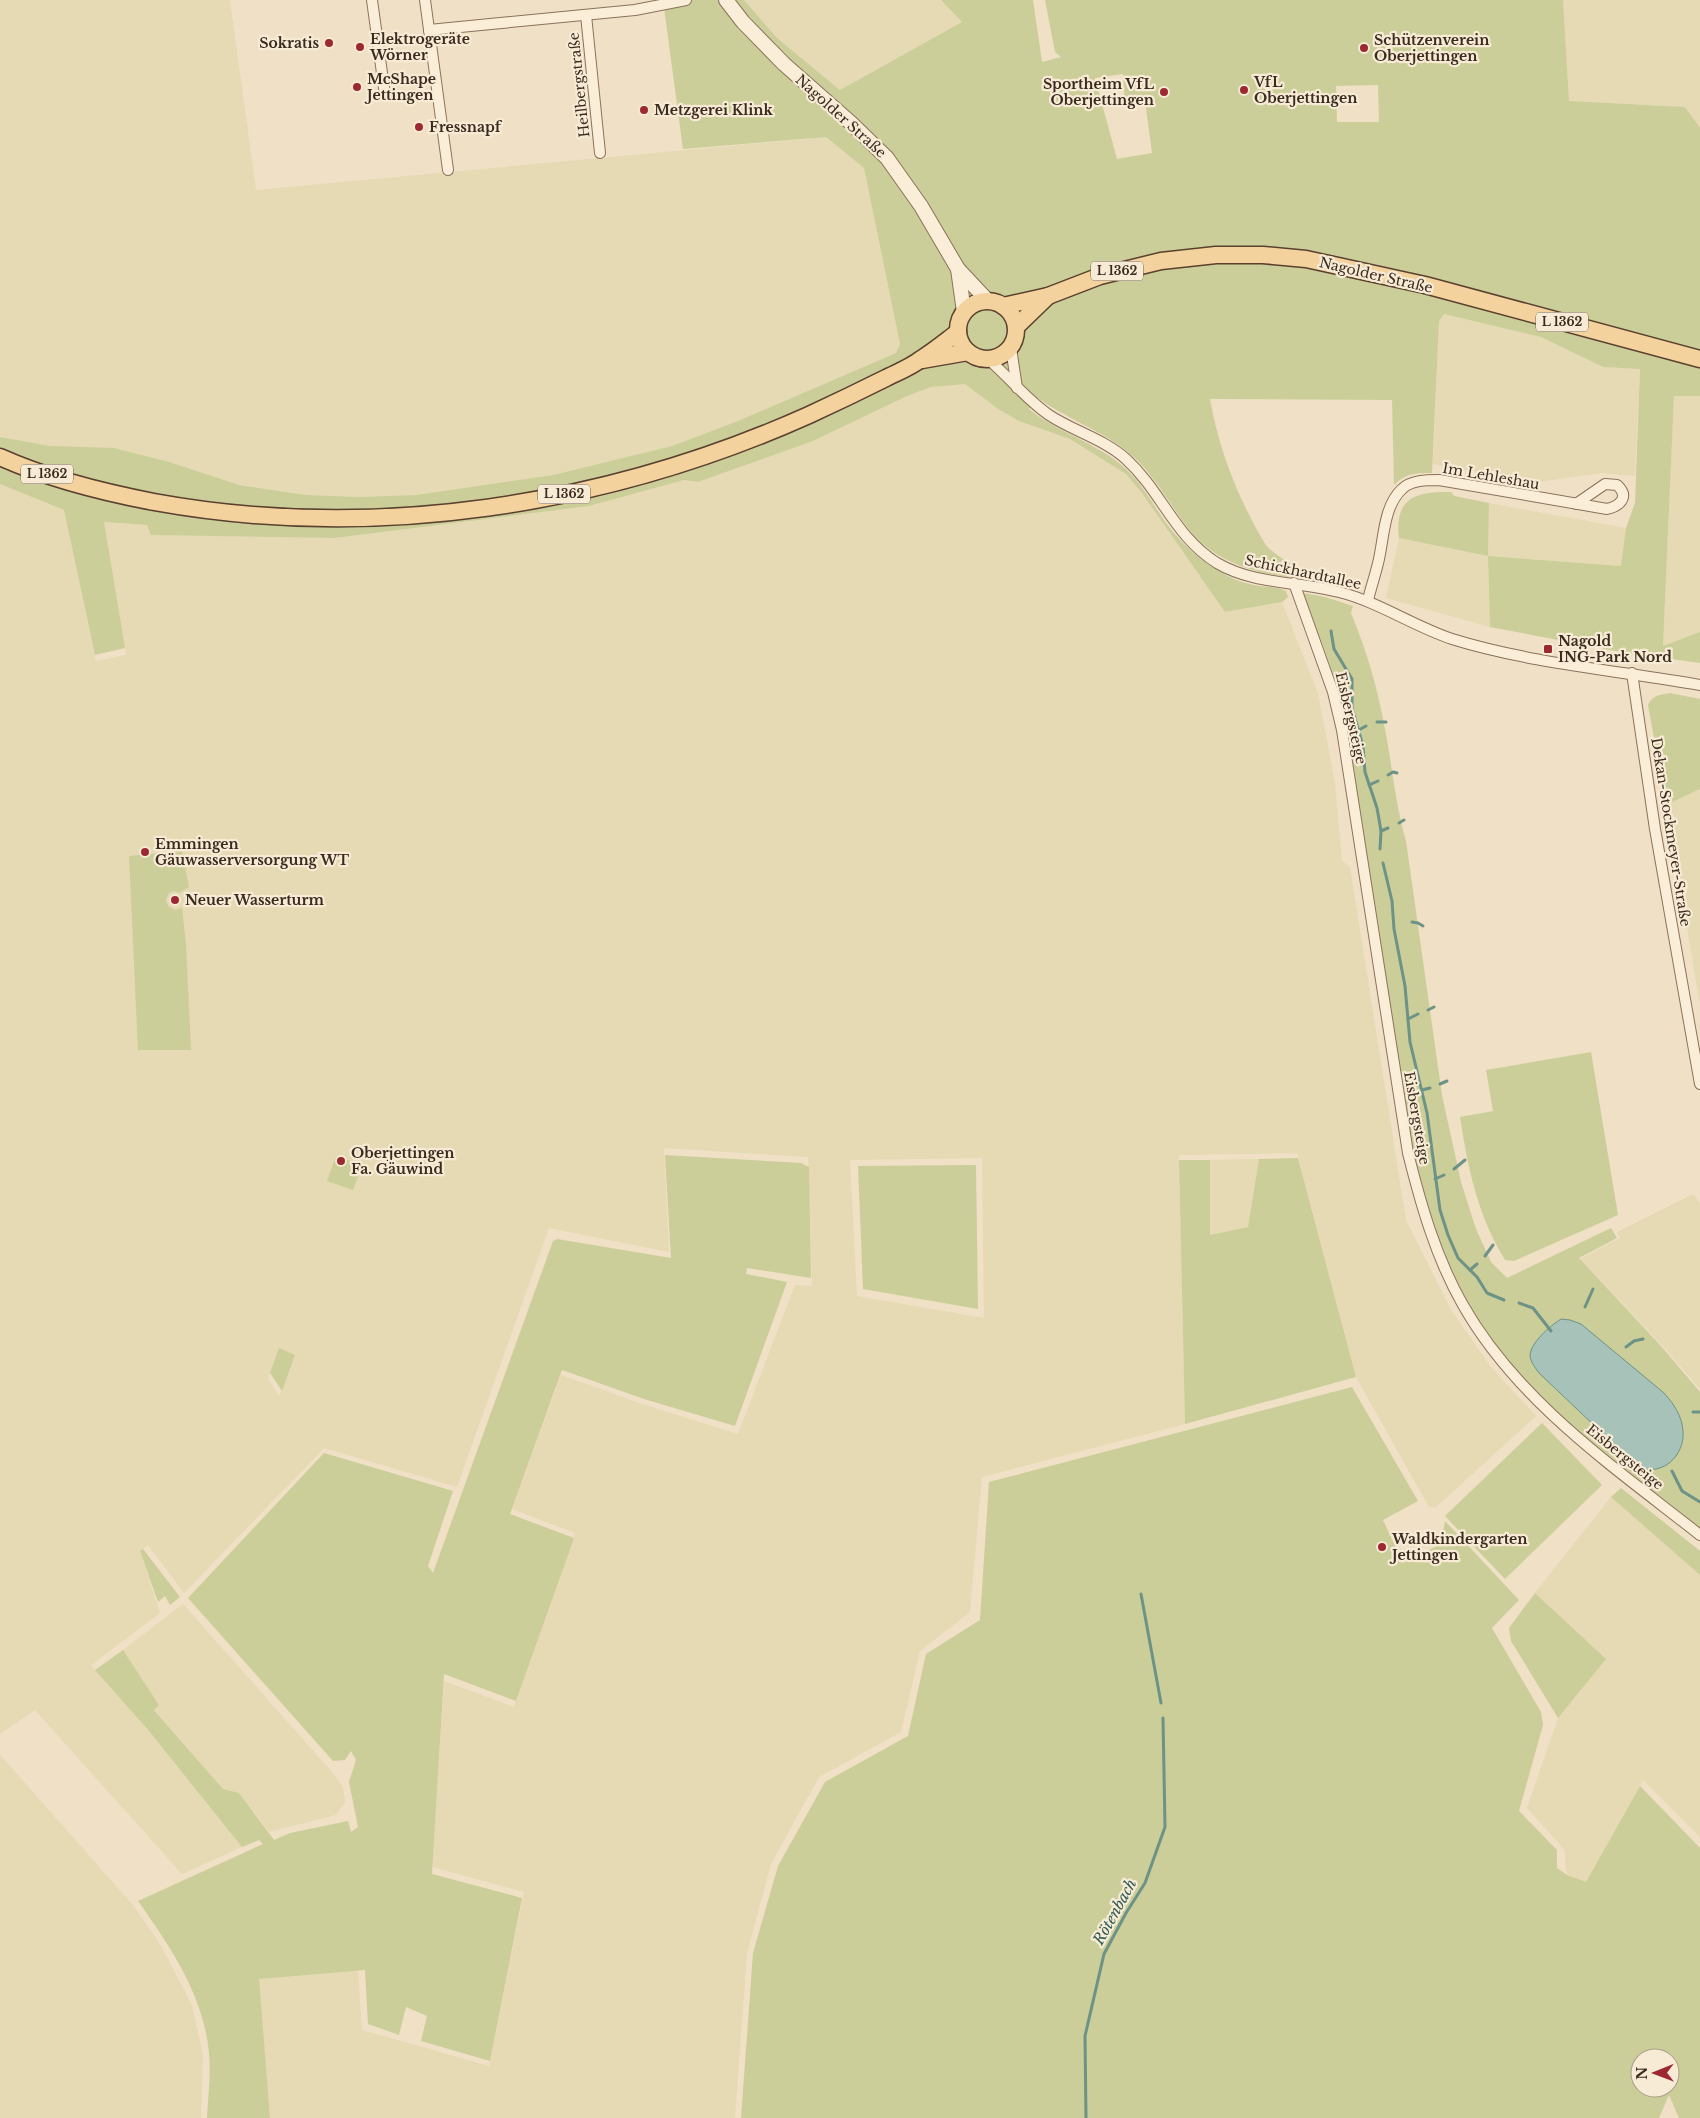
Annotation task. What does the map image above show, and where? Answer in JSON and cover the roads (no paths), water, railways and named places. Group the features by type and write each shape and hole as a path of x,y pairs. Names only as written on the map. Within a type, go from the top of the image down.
{"main road":[{"name":"Nagolder Straße","path":"996,303 1048,296 1100,276 1141,265 1188,257 1263,255 1306,259 1356,269 1700,359"},
{"name":"Nagolder Straße","path":"1016,327 1048,296"},
{"path":"996,303 1010,312 1016,327 1014,341 1011,348 1005,354 989,360 975,357 968,352 959,340 958,324 964,312 971,305 996,303"},
{"name":"L 1362","path":"0,457 33,470 94,489 185,507 282,516 369,518 470,510 531,502 611,485 680,466 777,429 846,398 920,360 958,332"},
{"name":"L 1362","path":"920,360 968,352"}],"street":[{"path":"372,0 385,95"},
{"path":"425,0 448,170"},
{"name":"Heilbergstraße","path":"428,30 647,8 686,0"},
{"name":"Nagolder Straße","path":"726,0 743,22 784,64 851,123 887,158 921,206 958,269 996,303"},
{"name":"Heilbergstraße","path":"586,15 600,153"},
{"name":"Nagolder Straße","path":"958,269 964,312"},
{"path":"1011,348 1018,389"},
{"name":"Schickhardtallee","path":"989,360 1018,389 1050,416 1097,440 1126,459 1148,482 1178,529 1199,550 1218,563 1238,573 1260,579 1339,592 1368,600 1418,626 1476,646 1557,662 1700,685"},
{"name":"Im Lehleshau","path":"1368,600 1379,560 1388,515 1394,500 1402,488 1412,483 1424,480 1439,480 1576,504"},
{"name":"Eisbergsteige","path":"1294,584 1333,692 1342,730 1408,1153 1420,1202 1435,1244 1462,1304 1520,1383 1561,1422 1610,1464 1700,1535"},
{"name":"Dekan-Stockmeyer-Straße","path":"1632,673 1655,829 1700,1084"}],"water":[{"path":"1561,1319 1581,1324 1664,1393 1671,1401 1679,1415 1683,1440 1676,1456 1670,1462 1663,1467 1655,1469 1638,1467 1540,1374 1530,1356 1531,1351 1537,1340 1546,1330"}],"waterway":[{"path":"1331,631 1334,649 1352,679 1352,708 1363,746 1365,772 1377,808 1381,831 1380,849"},
{"path":"1377,722 1386,722"},
{"path":"1357,731 1366,726"},
{"path":"1388,775 1393,772 1397,773"},
{"path":"1369,785 1378,781"},
{"path":"1399,823 1404,820"},
{"path":"1381,831 1388,828"},
{"path":"1383,863 1392,901 1394,929 1405,986 1410,1042 1427,1113 1440,1210 1458,1258 1477,1277 1487,1293 1504,1300"},
{"path":"1412,922 1423,926"},
{"path":"1428,1010 1434,1007"},
{"path":"1408,1019 1418,1014"},
{"path":"1440,1084 1447,1081"},
{"path":"1422,1090 1430,1088"},
{"path":"1454,1169 1465,1160"},
{"path":"1435,1179 1444,1175"},
{"path":"1485,1256 1493,1245"},
{"path":"1470,1270 1477,1264"},
{"path":"1585,1307 1593,1289"},
{"path":"1519,1303 1533,1308 1551,1331"},
{"path":"1626,1347 1634,1341 1643,1339"},
{"path":"1693,1412 1700,1412"},
{"path":"1672,1471 1682,1491 1700,1502"},
{"name":"Rötenbach","path":"1141,1594 1161,1703"},
{"name":"Rötenbach","path":"1086,2118 1085,2036 1104,1954 1145,1883 1165,1827 1163,1718"}],"place":[{"name":"Sokratis","path":"329,43"},
{"name":"Elektrogeräte Wörner","path":"360,47"},
{"name":"Schützenverein Oberjettingen","path":"1364,48"},
{"name":"McShape Jettingen","path":"357,87"},
{"name":"VfL Oberjettingen","path":"1244,90"},
{"name":"Sportheim VfL Oberjettingen","path":"1164,92"},
{"name":"Metzgerei Klink","path":"644,110"},
{"name":"Fressnapf","path":"419,127"},
{"name":"Nagold ING-Park Nord","path":"1548,649"},
{"name":"Emmingen Gäuwasserversorgung WT","path":"145,852"},
{"name":"Neuer Wasserturm","path":"175,900"},
{"name":"Oberjettingen Fa. Gäuwind","path":"341,1161"},
{"name":"Waldkindergarten Jettingen","path":"1382,1547"}]}
